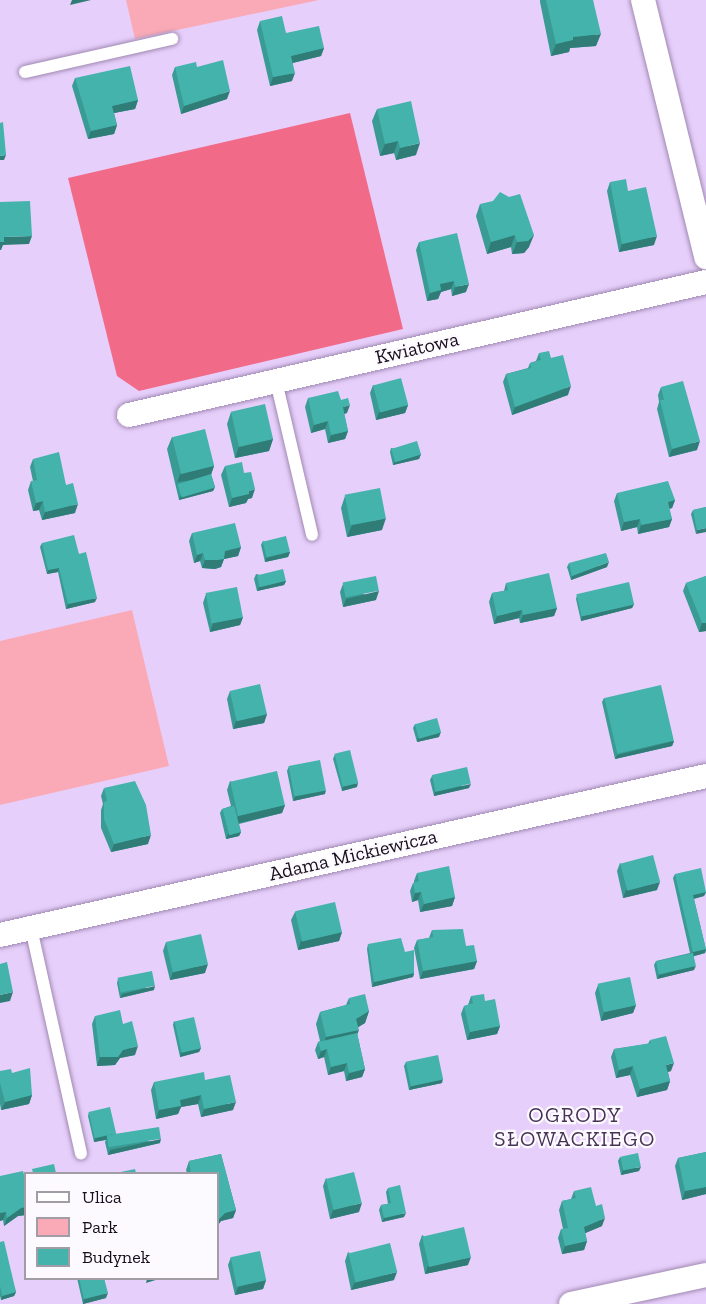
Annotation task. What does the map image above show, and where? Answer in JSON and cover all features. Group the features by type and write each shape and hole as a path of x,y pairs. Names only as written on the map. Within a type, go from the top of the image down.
{"street":[{"path":"643,0 706,257"},
{"name":"Kwiatowa","path":"129,415 706,282"},
{"name":"Adama Mickiewicza","path":"0,935 706,776"},
{"path":"571,1304 706,1275"}],"lane":[{"path":"25,72 172,39"},
{"path":"276,381 312,535"},
{"path":"31,928 81,1154"}],"green space":[{"path":"126,0 319,0 135,39"},
{"path":"132,610 169,766 0,805 0,641"}],"shaded area":[{"path":"350,113 403,329 139,391 117,376 68,178"}],"building":[{"path":"546,0 593,0 601,34 573,37 573,40 556,44"},
{"path":"282,16 286,33 319,26 324,48 291,56 295,73 273,77 260,21"},
{"path":"223,60 230,91 184,106 175,67 196,62 197,67"},
{"path":"130,66 138,100 112,106 117,125 91,131 75,78"},
{"path":"411,101 420,143 400,148 398,141 385,144 377,109"},
{"path":"3,122 6,155 0,156 0,123"},
{"path":"626,179 628,191 646,187 657,236 622,244 610,182"},
{"path":"500,192 509,197 520,194 534,235 528,241 517,242 515,235 491,242 480,204 493,201"},
{"path":"30,201 32,236 4,237 4,242 0,242 0,202"},
{"path":"457,233 469,284 455,287 454,281 440,284 441,290 430,293 419,242"},
{"path":"549,351 551,358 563,355 571,386 515,407 506,374 531,368 530,363 541,360 539,353"},
{"path":"401,378 408,405 380,413 373,386"},
{"path":"683,381 700,441 672,449 660,400 664,400 661,387"},
{"path":"338,391 341,400 348,398 350,405 343,407 348,431 331,435 328,421 314,425 308,398"},
{"path":"265,404 273,439 239,447 231,412"},
{"path":"205,429 214,466 181,474 172,437"},
{"path":"417,441 421,454 395,462 391,449"},
{"path":"59,452 66,485 73,483 78,504 45,512 43,501 36,503 31,481 37,480 33,459"},
{"path":"242,462 244,473 251,472 255,489 249,491 249,494 232,498 225,466"},
{"path":"211,474 215,487 182,498 178,484"},
{"path":"668,481 675,500 668,502 672,519 641,525 640,519 624,522 617,493"},
{"path":"380,488 386,518 351,525 345,495"},
{"path":"706,507 706,528 697,530 693,510"},
{"path":"235,523 241,547 225,551 224,559 205,560 203,553 197,555 192,533"},
{"path":"74,535 79,554 86,552 97,598 68,604 59,568 48,570 42,543"},
{"path":"286,536 290,552 267,557 263,542"},
{"path":"606,553 609,562 572,576 569,563"},
{"path":"283,569 286,581 260,587 257,576"},
{"path":"549,573 557,608 523,615 522,610 497,616 492,593 508,590 506,583"},
{"path":"376,576 379,591 345,597 343,582"},
{"path":"706,576 706,623 702,623 686,583"},
{"path":"629,582 634,604 582,617 576,594"},
{"path":"237,587 243,617 212,624 206,593"},
{"path":"260,684 267,714 237,721 230,691"},
{"path":"661,685 674,741 617,754 604,698"},
{"path":"437,718 441,732 419,739 415,724"},
{"path":"350,750 358,783 343,787 334,754"},
{"path":"320,760 326,790 295,797 289,766"},
{"path":"467,767 471,784 436,792 432,775"},
{"path":"277,771 285,805 238,816 230,782"},
{"path":"135,781 146,805 151,835 114,844 104,819 104,802 107,801 104,788"},
{"path":"234,806 241,832 229,835 222,809"},
{"path":"653,855 660,882 627,891 620,864"},
{"path":"449,866 455,897 424,904 421,892 415,893 413,883 419,881 417,873"},
{"path":"701,868 706,892 693,895 706,949 693,952 675,874"},
{"path":"335,902 342,932 302,941 295,911"},
{"path":"463,929 466,946 474,945 477,961 423,971 417,940 433,937 432,930"},
{"path":"201,934 208,964 173,972 166,942"},
{"path":"401,938 405,952 414,950 414,973 374,982 368,944"},
{"path":"693,953 696,966 659,974 656,962"},
{"path":"7,962 13,992 0,995 0,964"},
{"path":"152,971 155,986 121,992 118,978"},
{"path":"630,977 636,1005 604,1012 598,984"},
{"path":"365,994 369,1011 356,1019 359,1030 326,1037 320,1012 350,1004 349,998"},
{"path":"484,994 485,1001 495,999 500,1026 470,1032 464,1006 473,1003 471,996"},
{"path":"120,1010 123,1024 132,1021 138,1046 123,1050 118,1057 100,1057 95,1016"},
{"path":"194,1017 201,1048 182,1053 175,1021"},
{"path":"357,1033 365,1069 349,1073 347,1063 331,1067 327,1049 321,1051 318,1042"},
{"path":"666,1036 674,1063 666,1065 670,1081 640,1089 633,1066 619,1070 614,1049 651,1043 650,1040"},
{"path":"438,1055 443,1079 411,1086 406,1062"},
{"path":"30,1068 32,1095 5,1102 0,1083 0,1071 11,1069 12,1073"},
{"path":"204,1072 205,1080 230,1075 236,1102 204,1109 201,1095 180,1100 181,1106 159,1110 154,1082"},
{"path":"110,1107 116,1133 95,1138 89,1112"},
{"path":"159,1127 161,1139 109,1147 107,1135"},
{"path":"706,1152 706,1187 685,1191 678,1158"},
{"path":"638,1153 641,1167 623,1170 620,1157"},
{"path":"221,1154 236,1210 225,1213 219,1219 219,1172 191,1172 189,1161"},
{"path":"54,1164 56,1172 33,1172 32,1169"},
{"path":"23,1171 24,1175 24,1207 7,1218 6,1212 0,1213 0,1176"},
{"path":"354,1172 362,1203 334,1210 326,1179"},
{"path":"400,1185 406,1213 384,1218 381,1205 391,1203 388,1188"},
{"path":"591,1187 596,1206 602,1204 605,1218 584,1227 587,1241 565,1246 561,1229 568,1228 562,1201 576,1198 574,1191"},
{"path":"464,1227 471,1257 429,1267 422,1237"},
{"path":"4,1241 16,1292 2,1296 0,1242"},
{"path":"390,1243 397,1272 356,1283 348,1253"},
{"path":"260,1251 266,1280 237,1287 231,1257"},
{"path":"79,1280 105,1280 108,1293 84,1299"}],"district":[{"name":"OGRODY SŁOWACKIEGO","path":"575,1127"}]}
